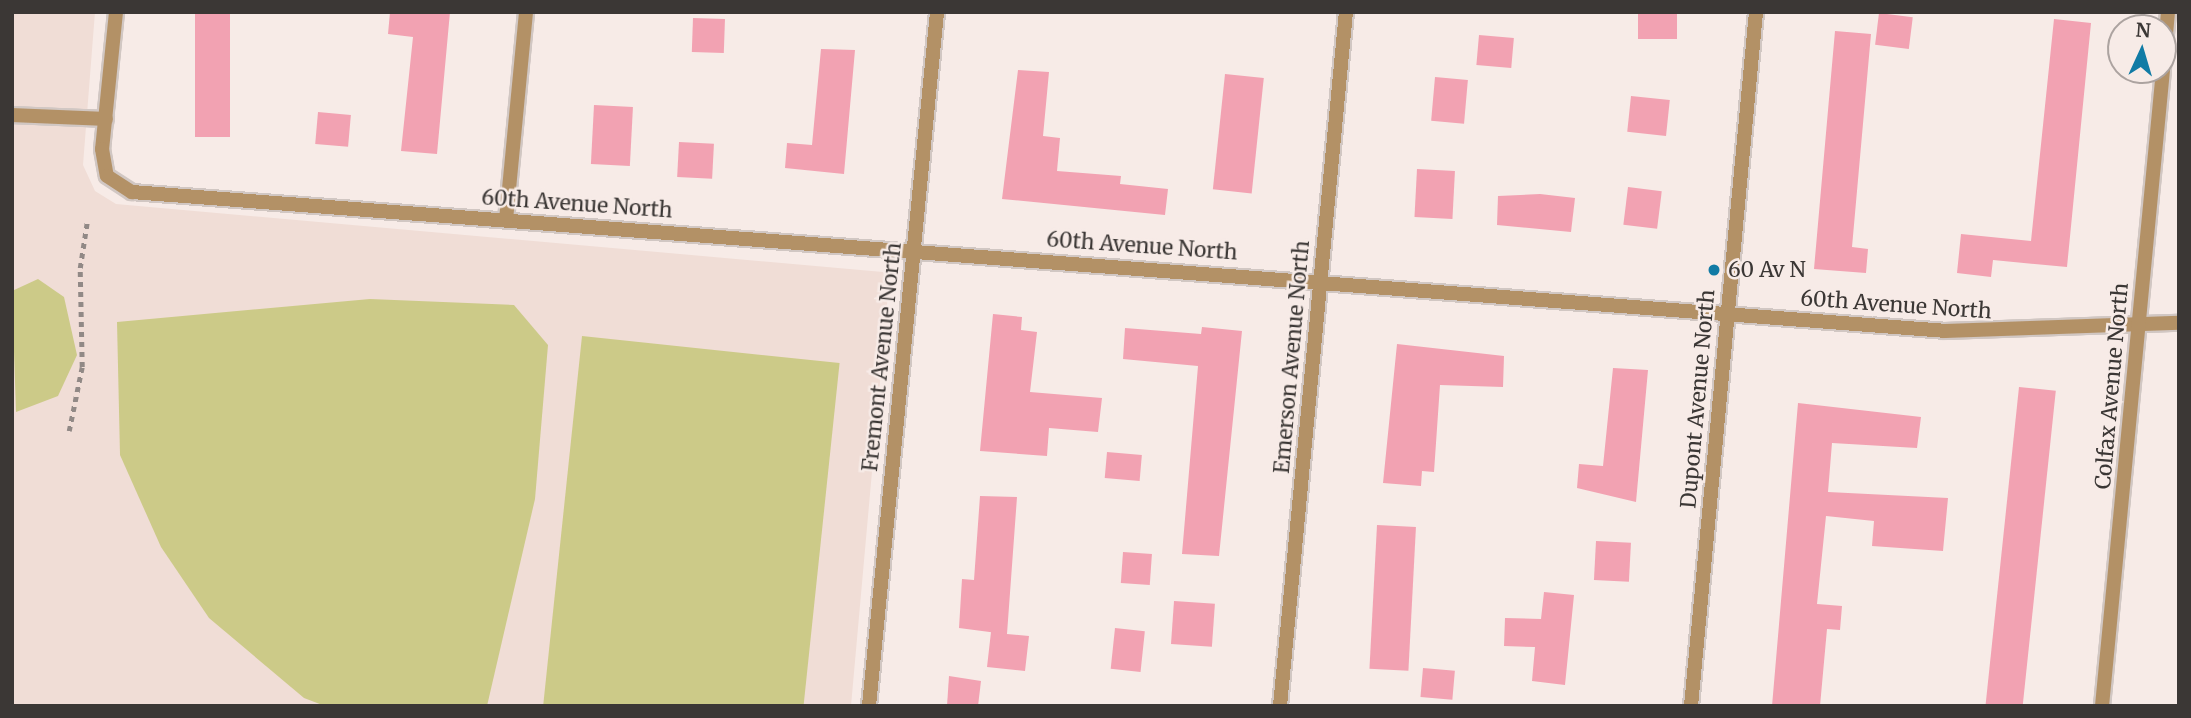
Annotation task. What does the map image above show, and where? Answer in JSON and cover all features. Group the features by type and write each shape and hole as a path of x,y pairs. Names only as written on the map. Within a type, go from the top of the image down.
{"street":[{"path":"12,115 106,119 116,12"},
{"path":"506,220 526,12"},
{"name":"Fremont Avenue North","path":"869,706 937,12"},
{"name":"Emerson Avenue North","path":"1280,706 1346,12"},
{"name":"Dupont Avenue North","path":"1690,706 1756,12"},
{"name":"Colfax Avenue North","path":"2102,706 2162,84"},
{"name":"60th Avenue North","path":"106,119 102,149 107,176 132,192 1321,280 1727,314 2018,333 2139,323 2179,323"}],"path":[{"path":"69,431 82,367 80,268 87,222"}],"shaded area":[{"path":"12,12 95,12 83,165 95,191 116,204 883,272 889,282 851,706 12,706"},
{"path":"38,279 64,297 77,355 58,396 16,412 12,291"},
{"path":"370,299 514,305 548,345 535,499 487,706 325,706 304,698 209,618 161,547 120,455 117,322"},
{"path":"582,336 840,363 804,706 543,706"}],"building":[{"path":"195,12 230,12 230,137 195,137"},
{"path":"390,12 450,12 437,154 401,151 413,37 388,34"},
{"path":"1638,12 1677,12 1677,39 1638,39"},
{"path":"1879,13 1913,17 1909,49 1875,45"},
{"path":"693,18 725,19 724,53 692,52"},
{"path":"2054,19 2091,23 2067,267 1993,260 1991,277 1957,273 1961,234 2031,241"},
{"path":"1835,31 1871,34 1852,247 1868,249 1866,273 1814,269"},
{"path":"1479,35 1514,38 1511,68 1476,65"},
{"path":"821,49 855,50 844,174 785,168 787,143 812,145"},
{"path":"1018,70 1049,72 1043,136 1060,138 1057,171 1121,176 1120,184 1168,189 1165,215 1002,199"},
{"path":"1225,74 1264,78 1252,193 1213,189"},
{"path":"1435,77 1468,80 1464,124 1431,121"},
{"path":"1631,96 1670,100 1666,136 1627,132"},
{"path":"594,105 633,107 630,166 591,164"},
{"path":"318,112 351,115 348,147 315,144"},
{"path":"679,142 714,144 712,179 677,177"},
{"path":"1417,169 1455,171 1452,219 1414,217"},
{"path":"1628,187 1662,191 1657,229 1623,225"},
{"path":"1540,194 1575,198 1571,232 1497,225 1498,196"},
{"path":"993,314 1022,317 1021,330 1037,332 1030,392 1102,398 1098,432 1049,428 1047,456 980,451"},
{"path":"1202,327 1242,331 1219,556 1182,554 1198,366 1123,359 1125,328 1201,334"},
{"path":"1397,344 1504,356 1503,387 1440,385 1434,472 1422,471 1421,486 1383,483"},
{"path":"1613,368 1648,370 1636,502 1577,488 1579,464 1603,466"},
{"path":"2019,387 2056,391 2023,706 1985,706"},
{"path":"1798,403 1921,417 1917,448 1832,443 1828,492 1948,498 1943,551 1872,546 1874,521 1826,516 1817,604 1842,606 1840,630 1827,629 1820,706 1772,706"},
{"path":"1107,452 1142,455 1140,481 1105,478"},
{"path":"980,496 1017,497 1007,634 1029,636 1025,671 987,667 991,632 959,628 962,579 974,580"},
{"path":"1377,525 1416,527 1408,671 1369,669"},
{"path":"1596,541 1631,543 1629,582 1594,580"},
{"path":"1123,552 1152,554 1150,585 1121,583"},
{"path":"1544,592 1574,595 1565,685 1532,681 1535,647 1504,646 1505,618 1541,619"},
{"path":"1174,601 1215,604 1212,647 1171,644"},
{"path":"1115,628 1145,631 1141,672 1111,669"},
{"path":"1423,668 1455,671 1452,700 1420,697"},
{"path":"949,676 981,681 978,706 947,706"}],"place":[{"name":"60 Av N","path":"1714,270"}]}
